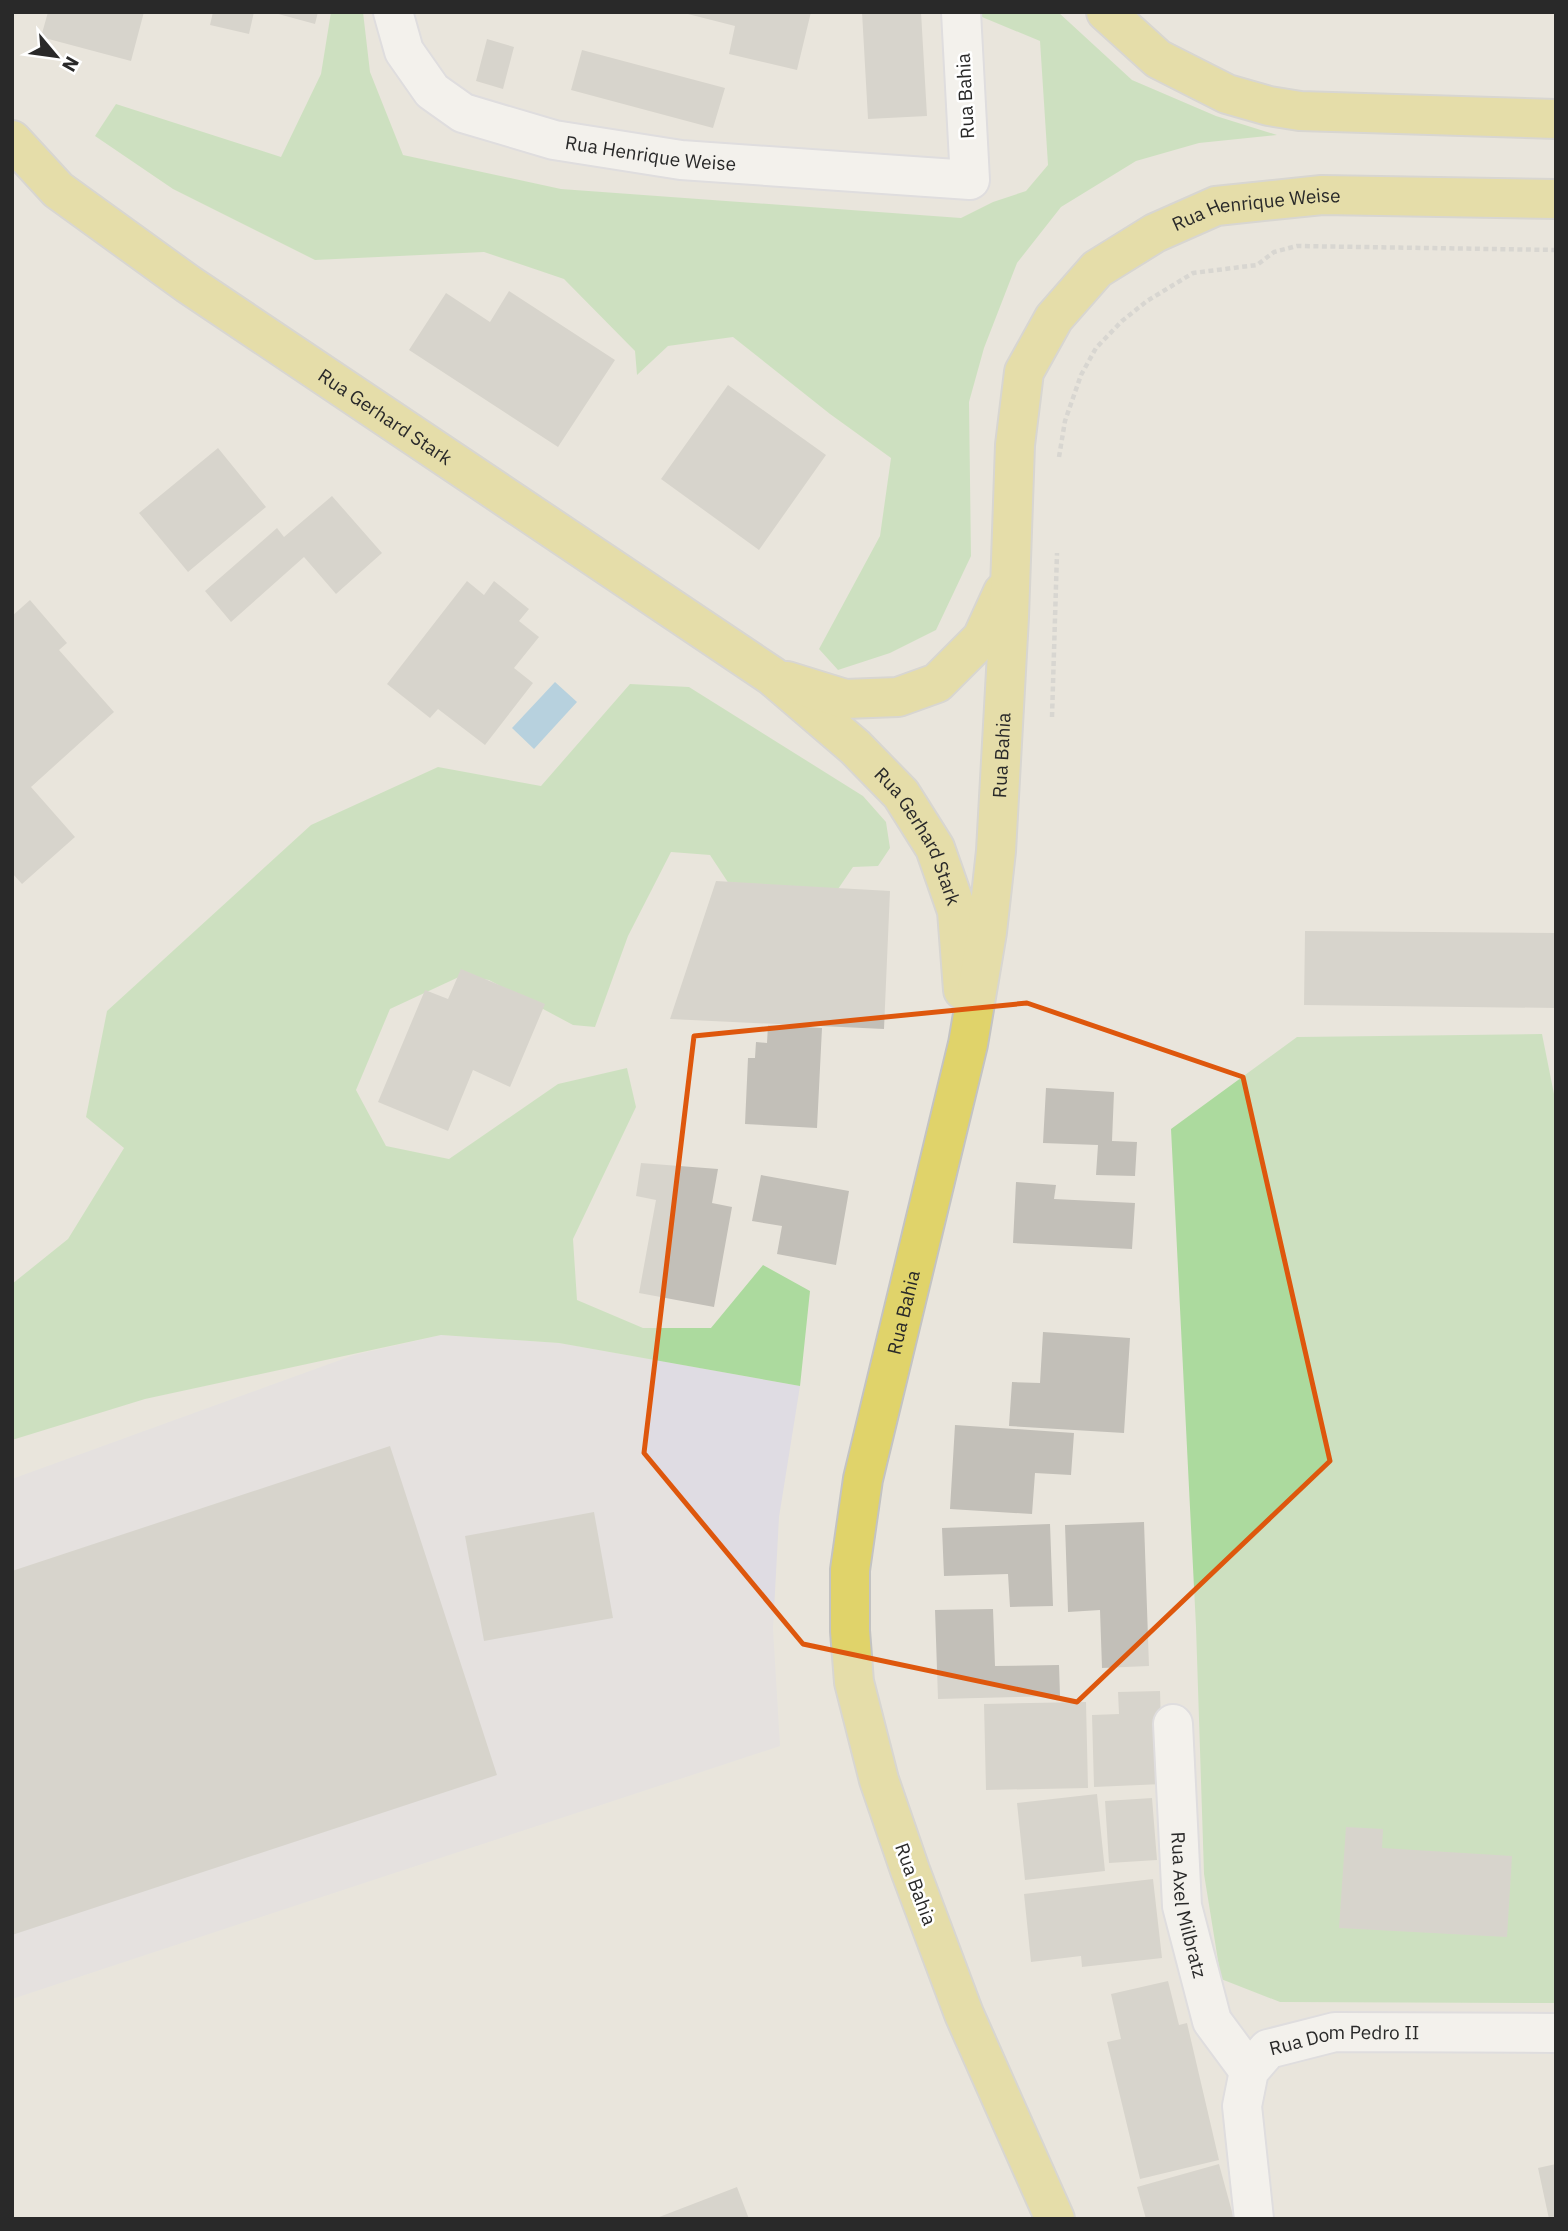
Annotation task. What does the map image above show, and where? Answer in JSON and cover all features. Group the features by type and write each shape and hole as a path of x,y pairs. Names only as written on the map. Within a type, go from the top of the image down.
{"main road":[{"path":"1106,12 1158,59 1227,94 1269,106 1300,111 1556,119"},
{"name":"Rua Gerhard Stark","path":"12,140 58,190 188,284 772,676 855,747 901,794 935,848 957,911 968,1044"},
{"name":"Rua Henrique Weise","path":"1024,372 1054,318 1097,268 1155,233 1216,206 1322,195 1556,199"},
{"name":"Rua Bahia","path":"1024,372 1014,445 996,851 987,932 968,1044 863,1479 850,1570 850,1631 854,1682 879,1780 964,2014 1055,2219"},
{"name":"Rua Gerhard Stark","path":"772,676 845,699 898,697 937,683 982,638 1010,576"}],"street":[{"name":"Rua Henrique Weise","path":"393,12 404,51 432,91 463,113 554,140 681,160 970,180"},
{"name":"Rua Bahia","path":"961,12 970,180"},
{"name":"Rua Axel Milbratz","path":"1173,1724 1182,1906 1213,2021 1249,2071"},
{"name":"Rua Dom Pedro II","path":"1254,2219 1242,2106 1249,2071 1268,2049 1335,2032 1556,2032"}],"path":[{"path":"1059,461 1065,421 1081,375 1096,348 1122,321 1147,301 1194,273 1257,265 1274,252 1297,246 1556,250"},
{"path":"1052,717 1056,551"}],"highlighted area":[{"path":"1027,1003 1243,1077 1330,1461 1077,1702 803,1644 644,1453 694,1036"}],"shaded area":[{"path":"441,1335 559,1343 800,1386 779,1517 773,1629 780,1746 12,1999 12,1479 354,1355"}],"green space":[{"path":"331,12 363,12 370,72 403,155 561,189 961,218 993,202 1026,191 1048,165 1040,41 982,17 982,12 1058,12 1132,80 1216,116 1277,135 1199,143 1136,161 1061,207 1017,263 984,348 969,402 971,556 936,630 890,653 838,670 819,649 880,536 891,458 830,414 733,337 668,346 637,375 635,351 564,279 484,252 315,260 173,189 95,136 116,104 281,157 321,74"},
{"path":"630,684 689,687 863,796 886,822 890,848 878,866 853,867 834,895 733,890 710,855 671,852 628,936 595,1027 573,1025 489,980 461,976 390,1009 356,1090 386,1146 449,1159 558,1084 627,1068 636,1107 573,1239 577,1300 643,1328 711,1328 763,1265 810,1291 800,1386 559,1343 441,1335 145,1399 12,1440 12,1284 68,1239 124,1148 86,1117 107,1011 311,825 438,767 541,786"},
{"path":"1542,1034 1556,1104 1556,2003 1280,2002 1221,1979 1204,1874 1196,1627 1171,1129 1297,1037"}],"water":[{"path":"555,682 577,702 534,749 512,728"}],"building":[{"path":"48,12 144,12 131,61 41,37"},
{"path":"213,12 254,12 249,34 210,25"},
{"path":"271,12 318,12 315,24"},
{"path":"680,12 811,12 797,70 729,54 735,26"},
{"path":"862,12 921,12 927,116 868,119"},
{"path":"487,39 514,47 503,89 476,81"},
{"path":"582,50 725,88 713,128 571,90"},
{"path":"509,291 615,360 558,447 409,350 446,293 490,322"},
{"path":"728,385 826,455 759,550 661,479"},
{"path":"218,448 266,507 188,572 139,513"},
{"path":"332,496 382,553 336,594 304,557 231,622 205,591 277,528 284,537"},
{"path":"467,581 484,595 494,581 529,609 519,621 539,637 514,668 533,683 485,745 438,709 430,718 387,684"},
{"path":"30,600 67,643 59,650 114,712 31,787 75,837 22,884 12,873 12,616"},
{"path":"716,881 890,891 884,1029 670,1019"},
{"path":"1305,931 1556,933 1556,1008 1304,1005"},
{"path":"461,969 545,1004 510,1087 473,1070 448,1131 378,1102 425,990 448,999"},
{"path":"768,1025 822,1028 817,1128 745,1124 748,1058 755,1058 756,1042 767,1043"},
{"path":"1046,1088 1114,1092 1112,1141 1137,1142 1135,1176 1096,1175 1098,1145 1043,1143"},
{"path":"641,1163 718,1169 712,1203 732,1207 714,1307 639,1293 656,1200 636,1196"},
{"path":"761,1175 849,1191 836,1265 777,1254 782,1226 752,1221"},
{"path":"1016,1182 1056,1185 1054,1199 1135,1203 1132,1249 1013,1243"},
{"path":"1043,1332 1130,1338 1124,1433 1009,1426 1012,1382 1040,1383"},
{"path":"955,1425 1074,1433 1071,1475 1035,1473 1032,1514 950,1509"},
{"path":"390,1446 497,1775 12,1935 12,1571"},
{"path":"594,1512 613,1618 484,1641 465,1536"},
{"path":"1144,1522 1149,1666 1102,1668 1100,1610 1068,1612 1065,1525"},
{"path":"1050,1524 1053,1606 1010,1607 1008,1574 944,1576 942,1528"},
{"path":"993,1609 995,1666 1059,1665 1060,1696 938,1699 935,1610"},
{"path":"1160,1691 1163,1784 1094,1787 1092,1715 1119,1714 1118,1692"},
{"path":"1086,1702 1088,1788 986,1790 984,1704"},
{"path":"1097,1794 1105,1871 1025,1880 1017,1803"},
{"path":"1152,1798 1157,1860 1109,1863 1105,1801"},
{"path":"1346,1827 1383,1829 1382,1848 1512,1856 1507,1937 1339,1928"},
{"path":"1153,1879 1162,1958 1082,1967 1081,1956 1031,1962 1024,1894"},
{"path":"1168,1981 1179,2025 1187,2023 1219,2160 1140,2179 1107,2042 1121,2039 1111,1994"},
{"path":"1219,2164 1234,2219 1146,2219 1137,2187"},
{"path":"1556,2164 1556,2219 1549,2219 1538,2168"},
{"path":"737,2187 749,2219 654,2219"}]}
